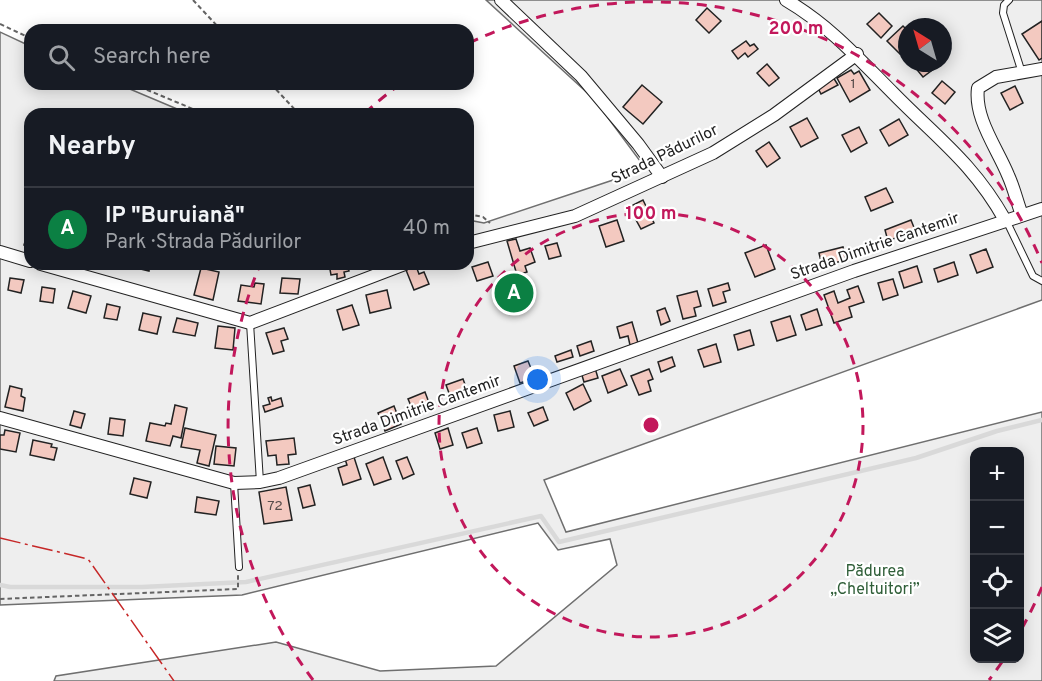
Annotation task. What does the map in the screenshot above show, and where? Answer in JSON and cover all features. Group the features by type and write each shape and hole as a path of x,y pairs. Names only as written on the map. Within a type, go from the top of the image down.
{"street":[{"path":"501,0 580,76 638,144 662,177"},
{"path":"786,0 818,20 856,54 893,93 964,160 1005,220"},
{"name":"Strada Pădurilor","path":"474,241 575,216 662,177 723,147 774,115 856,54"},
{"path":"1022,215 1010,178 976,101 978,88 986,81 996,77 1042,69"},
{"name":"Strada Dimitrie Cantemir","path":"0,418 234,483 260,482 279,478 854,271 1042,209"},
{"path":"0,252 24,259"},
{"path":"62,270 250,323 389,270"}],"lane":[{"path":"1009,0 1004,5 1003,13 1022,74"},
{"path":"1005,220 1033,276 1042,281"},
{"path":"250,323 260,482"},
{"path":"234,483 239,567"}],"path":[{"path":"193,0 215,24"},
{"path":"0,24 24,35"},
{"path":"147,90 191,108"},
{"path":"277,90 293,108"},
{"path":"474,215 483,217 493,225 495,235"},
{"path":"0,599 238,590 238,576"}],"green space":[{"name":"Pădurea „Cheltuitori”","path":"486,0 1042,0 1042,300 544,480 566,532 1042,412 1042,681 54,681 56,676 276,642 380,671 496,666 617,565 610,539 558,550 538,523 242,595 0,605 0,32 24,43 24,90 132,90 175,108 24,108 24,270 474,270 474,221 484,223 646,169 594,99"}],"building":[{"path":"707,8 721,21 709,33 696,20"},
{"path":"879,13 892,26 881,38 867,24"},
{"path":"1042,21 1042,58 1039,60 1022,34"},
{"path":"898,31 898,52 887,41"},
{"path":"746,41 750,46 754,44 758,49 748,57 745,53 738,59 732,51"},
{"path":"767,64 779,78 769,86 757,73"},
{"path":"851,70 854,74 859,71 870,90 850,102 837,78"},
{"path":"919,72 930,72 923,77"},
{"path":"833,77 838,85 821,94 817,86"},
{"path":"942,81 955,92 945,104 932,93"},
{"path":"642,85 662,102 643,124 623,107"},
{"path":"1015,86 1023,103 1010,110 1001,93"},
{"path":"807,118 818,138 801,147 790,127"},
{"path":"899,119 908,135 889,146 880,130"},
{"path":"859,127 867,143 851,152 842,135"},
{"path":"769,142 780,158 767,167 756,151"},
{"path":"886,188 893,202 871,211 865,197"},
{"path":"643,200 654,223 641,229 629,207"},
{"path":"617,220 624,241 606,247 599,226"},
{"path":"911,220 915,230 888,241 885,230"},
{"path":"516,239 520,251 530,248 535,262 525,266 527,272 517,275 507,241"},
{"path":"557,243 561,256 549,259 545,246"},
{"path":"766,245 775,269 755,277 745,253"},
{"path":"843,247 846,260 822,266 819,253"},
{"path":"986,249 993,267 977,273 970,255"},
{"path":"488,262 493,276 477,281 474,266"},
{"path":"954,262 958,275 938,282 934,269"},
{"path":"917,266 922,282 904,288 899,272"},
{"path":"200,270 219,272 213,300 194,295"},
{"path":"330,270 349,271 344,272 345,277 337,279 337,274 331,275"},
{"path":"406,270 418,270 419,274 424,272 429,284 414,290"},
{"path":"10,278 24,280 21,293 8,290"},
{"path":"282,278 300,279 298,294 280,293"},
{"path":"893,279 898,295 883,300 878,283"},
{"path":"255,283 264,284 261,304 238,301 241,285 254,287"},
{"path":"728,283 730,290 723,292 726,302 713,306 708,289"},
{"path":"858,286 864,302 849,307 852,317 834,323 824,295 834,291 838,303 850,298 847,290"},
{"path":"42,287 55,289 53,303 40,301"},
{"path":"387,290 391,308 370,313 366,295"},
{"path":"73,291 91,296 86,313 68,308"},
{"path":"697,291 701,306 694,308 696,316 683,319 677,296"},
{"path":"107,304 120,307 117,320 104,318"},
{"path":"352,305 359,325 343,330 337,310"},
{"path":"665,308 670,321 661,325 657,311"},
{"path":"817,309 822,325 806,330 801,315"},
{"path":"143,313 161,317 157,334 139,330"},
{"path":"790,316 796,335 777,341 771,322"},
{"path":"177,318 198,323 195,336 173,332"},
{"path":"632,322 638,343 630,345 628,336 620,338 617,327"},
{"path":"218,326 235,328 233,350 215,348"},
{"path":"284,328 288,339 281,341 284,351 273,354 266,333"},
{"path":"750,330 754,345 738,350 734,335"},
{"path":"591,341 594,351 580,356 577,346"},
{"path":"716,344 721,362 704,367 698,350"},
{"path":"571,350 573,357 557,362 555,356"},
{"path":"672,357 675,366 661,372 658,362"},
{"path":"528,361 535,378 520,383 514,366"},
{"path":"595,368 598,378 584,382 581,372"},
{"path":"620,369 627,385 608,393 602,376"},
{"path":"649,369 653,379 648,381 651,391 639,395 631,376"},
{"path":"463,379 469,395 452,401 446,385"},
{"path":"583,384 591,401 574,410 566,393"},
{"path":"10,386 22,389 21,396 25,398 23,411 5,407"},
{"path":"425,392 431,408 415,415 408,399"},
{"path":"271,397 272,401 281,398 283,406 265,412 263,406 270,404 268,398"},
{"path":"175,405 187,408 181,438 173,436 170,446 146,441 150,423 165,426 166,423 171,424"},
{"path":"394,406 401,424 385,431 378,413"},
{"path":"543,407 548,420 534,426 528,413"},
{"path":"74,411 85,414 81,428 70,425"},
{"path":"510,411 514,427 498,431 494,415"},
{"path":"110,418 125,420 123,436 108,434"},
{"path":"185,428 216,435 209,466 197,463 200,450 181,447"},
{"path":"448,428 453,445 440,449 435,433"},
{"path":"477,428 482,443 467,448 462,433"},
{"path":"5,430 20,433 16,452 0,449 0,435 4,435"},
{"path":"294,438 296,454 288,455 289,464 277,465 276,455 268,456 266,441"},
{"path":"33,440 52,444 51,447 57,448 54,460 30,455"},
{"path":"216,446 236,448 234,466 214,464"},
{"path":"353,454 361,479 343,485 338,468 347,465 344,456"},
{"path":"383,457 391,479 374,485 366,464"},
{"path":"407,457 414,474 403,479 396,461"},
{"path":"134,478 151,482 147,498 130,494"},
{"path":"310,485 315,505 303,508 298,488"},
{"path":"286,487 292,520 264,524 259,492"},
{"path":"197,497 219,501 216,515 195,512"}],"waterway":[{"path":"0,585 10,587 142,587 246,582 541,516 559,542 916,458 997,431 1042,420"}],"power":[{"path":"0,538 88,559 174,681"}],"place":[{"name":"IP \"Buruiană\"","path":"514,293"}]}
